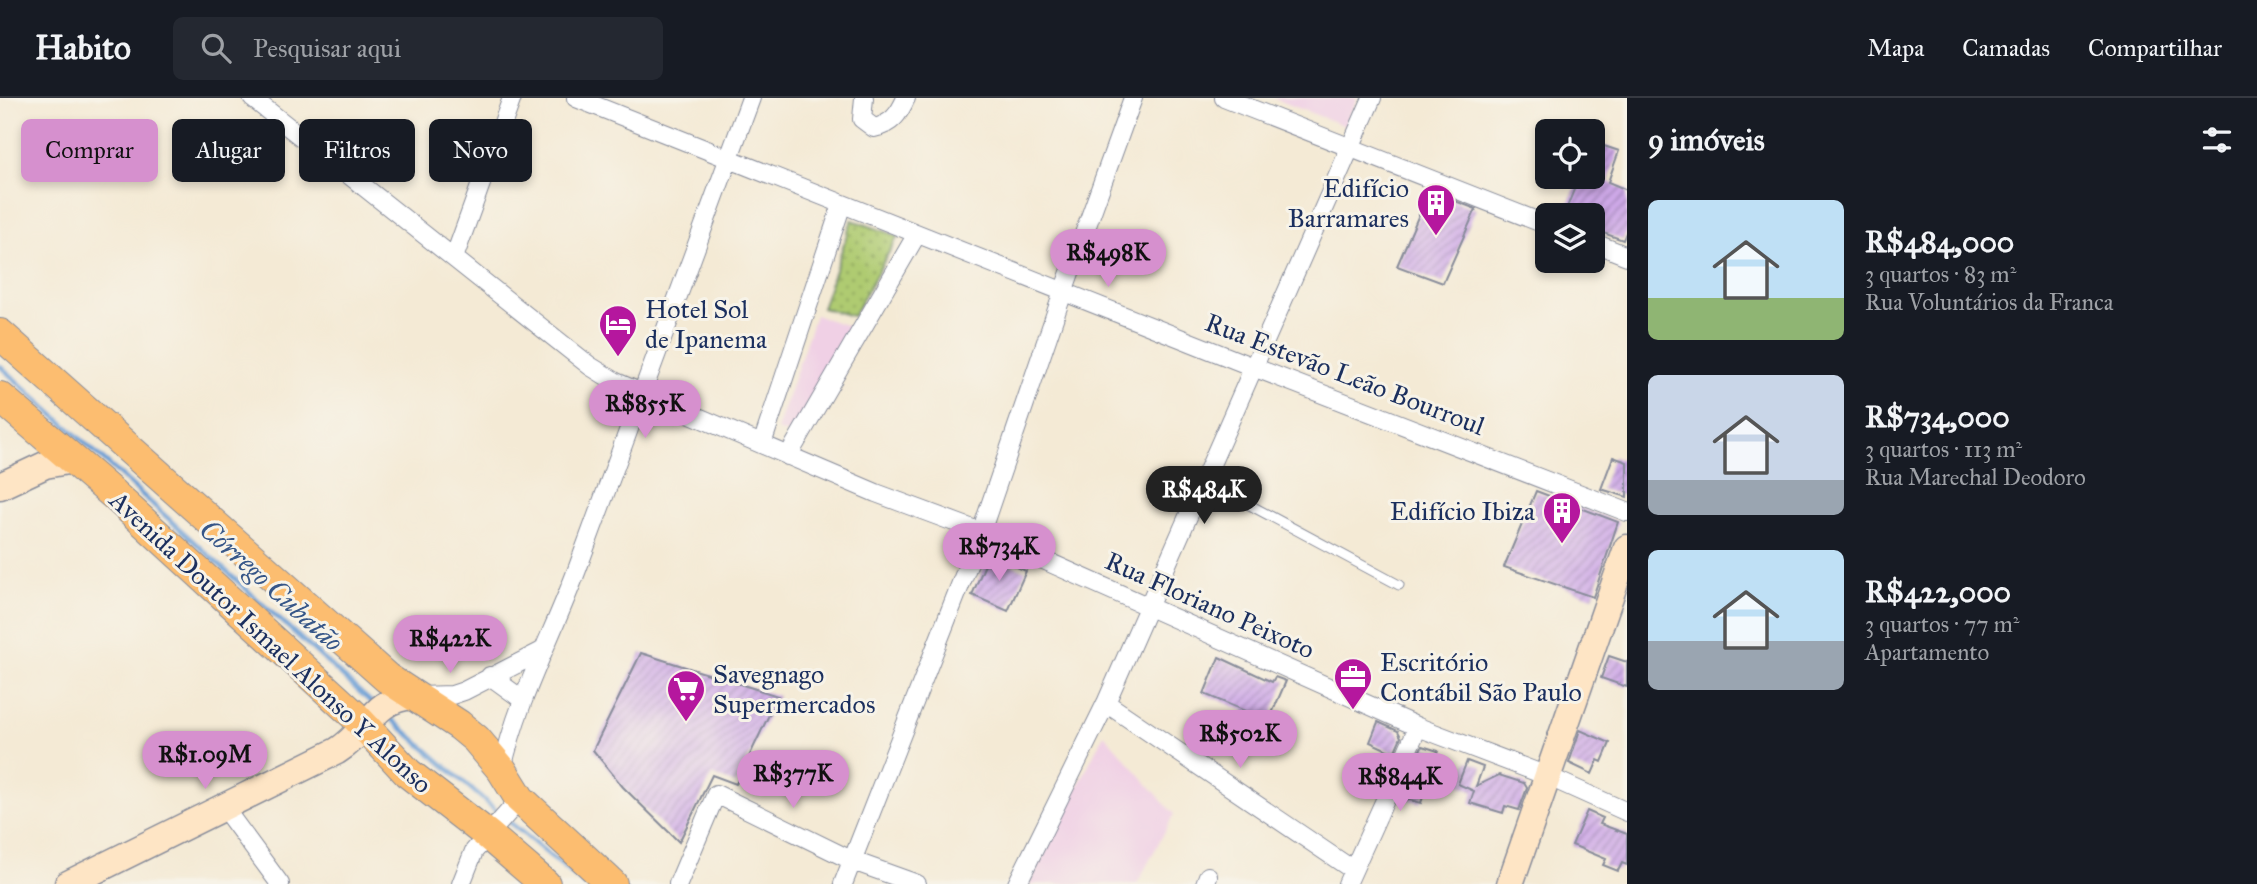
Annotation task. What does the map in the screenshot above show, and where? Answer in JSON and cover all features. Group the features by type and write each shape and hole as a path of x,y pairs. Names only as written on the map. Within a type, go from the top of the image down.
{"main road":[{"name":"Avenida Doutor Ismael Alonso Y Alonso","path":"0,334 387,678 404,697 476,739 502,770 517,803 612,884"},
{"name":"Avenida Doutor Ismael Alonso Y Alonso","path":"0,397 369,721 408,773 492,830 545,884"}],"street":[{"path":"454,258 512,98"},
{"name":"Rua Estevão Leão Bourroul","path":"576,98 1253,367 1627,512"},
{"path":"502,770 523,700 566,600 751,98"},
{"path":"864,98 862,119 874,128 885,126 894,118 906,98"},
{"path":"843,884 981,533 1133,98"},
{"path":"1224,98 1535,220"},
{"path":"1017,884 1106,702 1372,98"},
{"name":"Rua Floriano Peixoto","path":"260,101 590,366 617,382 876,493 981,533 1418,727 1547,776 1627,812"},
{"path":"762,444 842,204"},
{"path":"788,456 917,234"},
{"path":"1605,247 1627,256"},
{"path":"0,467 35,449 43,435"},
{"path":"0,486 45,465 73,460"},
{"path":"1510,884 1627,548"},
{"path":"79,882 337,751 354,739 386,703 404,697 452,695 544,650"},
{"path":"491,676 523,700"},
{"path":"1106,702 1350,877 1418,727"},
{"path":"678,884 716,794 853,861 917,884"},
{"path":"461,884 474,851 517,803"},
{"path":"224,808 280,884"}],"lane":[{"path":"1203,480 1399,585"}],"shaded area":[{"path":"1272,98 1357,98 1345,126"},
{"path":"815,315 851,327 794,436 777,430"},
{"path":"1104,734 1174,814 1137,884 1029,884"}],"green space":[{"path":"852,220 898,236 853,316 822,308"}],"building":[{"path":"1605,146 1619,151 1608,182 1627,190 1627,230 1623,240 1605,234 1605,203 1569,203 1574,189 1605,189"},
{"name":"Edifício Barramares","path":"1429,191 1476,209 1443,283 1397,266"},
{"path":"1613,457 1627,462 1627,497 1601,489"},
{"name":"Edifício Ibiza","path":"1536,491 1618,522 1593,597 1504,567"},
{"path":"989,555 1026,571 1008,611 972,595"},
{"name":"Savegnago Supermercados","path":"641,653 778,696 736,784 712,775 679,842 623,787 593,750"},
{"path":"1609,656 1627,662 1627,687 1601,678"},
{"path":"1219,657 1272,682 1275,677 1286,681 1264,732 1240,721 1245,711 1204,694"},
{"path":"1378,722 1398,731 1401,737 1394,753 1370,742"},
{"path":"1580,730 1610,743 1602,762 1598,760 1592,774 1569,763"},
{"path":"1422,746 1438,751 1421,803 1399,797"},
{"path":"1467,761 1483,767 1476,786 1499,775 1524,783 1527,788 1519,810 1505,806 1503,813 1470,803 1474,791 1458,784"},
{"path":"1587,811 1603,818 1600,824 1627,834 1627,865 1622,863 1618,871 1603,865 1606,859 1572,845"}],"waterway":[{"name":"Córrego Cubatão","path":"0,366 373,704"},
{"name":"Córrego Cubatão","path":"388,716 500,814"},
{"name":"Córrego Cubatão","path":"507,820 584,884"}],"place":[{"name":"Edifício Barramares","path":"1436,237"},
{"name":"Hotel Sol de Ipanema","path":"618,358"},
{"name":"Edifício Ibiza","path":"1562,545"},
{"name":"Escritório Contábil São Paulo","path":"1353,711"},
{"name":"Savegnago Supermercados","path":"686,723"}]}
